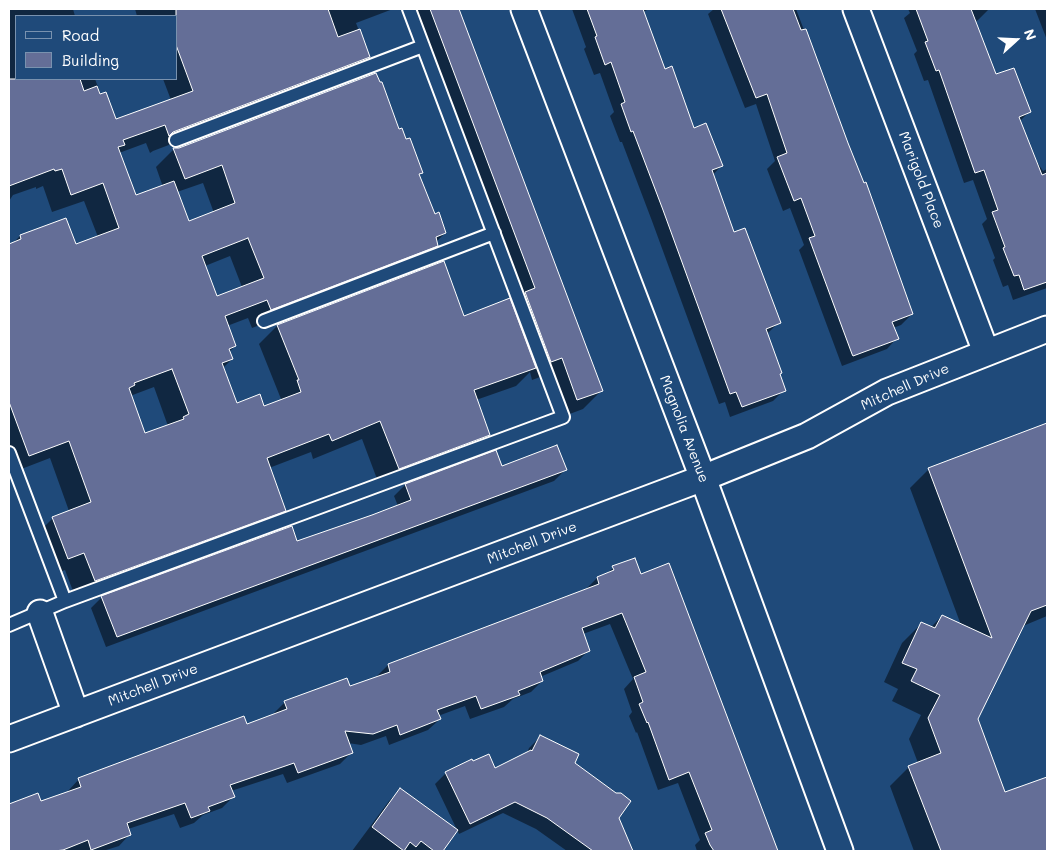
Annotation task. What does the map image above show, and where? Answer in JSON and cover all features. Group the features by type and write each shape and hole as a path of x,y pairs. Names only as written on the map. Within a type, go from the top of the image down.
{"street":[{"name":"Magnolia Avenue","path":"524,9 702,478 840,851"},
{"name":"Marigold Place","path":"856,9 986,352"},
{"name":"Mitchell Drive","path":"9,740 702,478 807,436 888,392 1047,329"},
{"path":"40,613 76,714"}],"lane":[{"path":"9,625 65,601 563,417 409,9"},
{"path":"176,140 423,46"},
{"path":"264,321 494,233"},
{"path":"9,453 65,601"}],"building":[{"path":"176,9 328,9 338,37 360,29 370,57 173,132 169,136 165,125 123,140 125,145 118,147 136,195 174,181 189,221 235,203 222,165 185,179 173,148 179,148 376,73 380,82 382,82 399,129 402,128 406,139 410,138 423,173 419,174 435,214 439,212 446,233 436,237 438,246 271,310 267,300 225,316 236,346 229,349 233,359 222,363 237,403 260,394 264,406 301,392 297,380 299,380 277,325 444,261 464,316 510,298 536,368 474,390 490,435 399,469 380,421 332,441 329,434 267,458 286,511 95,581 84,553 68,559 52,517 91,502 69,441 29,456 9,402 9,244 21,239 20,235 66,218 76,244 119,228 103,183 71,195 62,169 55,171 54,169 9,186 9,79 80,80 84,91 97,86 100,94 106,92 116,119 193,91 178,50 178,15 176,15","holes":["248,238 264,278 217,296 202,256","172,369 189,414 183,417 184,419 145,433 129,388 135,385 134,383"]},
{"path":"430,9 459,9 603,391 577,400 562,358 551,362 525,292 535,288"},
{"path":"587,9 643,9 665,69 672,66 694,128 706,123 723,166 712,170 734,232 745,228 781,323 766,329 782,373 780,374 786,391 742,407 736,392 730,394 663,210 633,131 631,132 621,104 625,102 611,62 605,65"},
{"path":"721,9 793,9 801,30 806,29 848,143 864,183 866,182 913,314 892,322 899,339 853,356 809,238 815,236 801,198 794,201 777,157 787,153 767,94 756,98"},
{"path":"916,9 971,9 996,74 1014,68 1031,112 1019,117 1042,175 1047,173 1047,282 1024,290 1019,275 1014,276 992,212 998,210 984,170 975,173 939,70 936,71 925,42 928,41"},
{"path":"1047,423 1047,605 1031,611 978,719 1005,792 1047,777 1047,851 941,851 908,766 941,753 928,718 940,695 911,681 917,669 902,663 921,622 935,628 942,615 992,638 928,468"},
{"path":"557,445 567,470 117,637 101,596 292,526 297,541 372,515 411,500 405,484 496,450 502,466"},
{"path":"635,558 641,574 669,563 778,851 714,851 710,845 705,833 712,830 689,772 669,780 648,722 639,704 643,702 634,677 646,672 622,613 582,628 590,651 540,672 543,681 518,691 520,695 481,709 476,696 437,710 441,719 400,735 397,725 373,734 345,731 353,753 298,773 294,763 230,785 235,797 208,807 210,811 191,818 185,803 127,823 131,835 91,850 88,840 63,850 9,851 9,804 38,793 41,801 81,787 78,778 244,716 247,724 287,709 284,701 347,678 350,686 390,672 388,664 599,584 597,577 614,570 612,566"},
{"path":"540,735 579,754 575,763 616,793 621,793 631,801 619,818 633,851 593,851 547,818 515,802 470,824 445,772 472,759 473,761 489,754 495,768 532,751"},
{"path":"400,788 458,830 443,851 434,851 421,841 416,847 410,842 404,851 372,827"}]}
